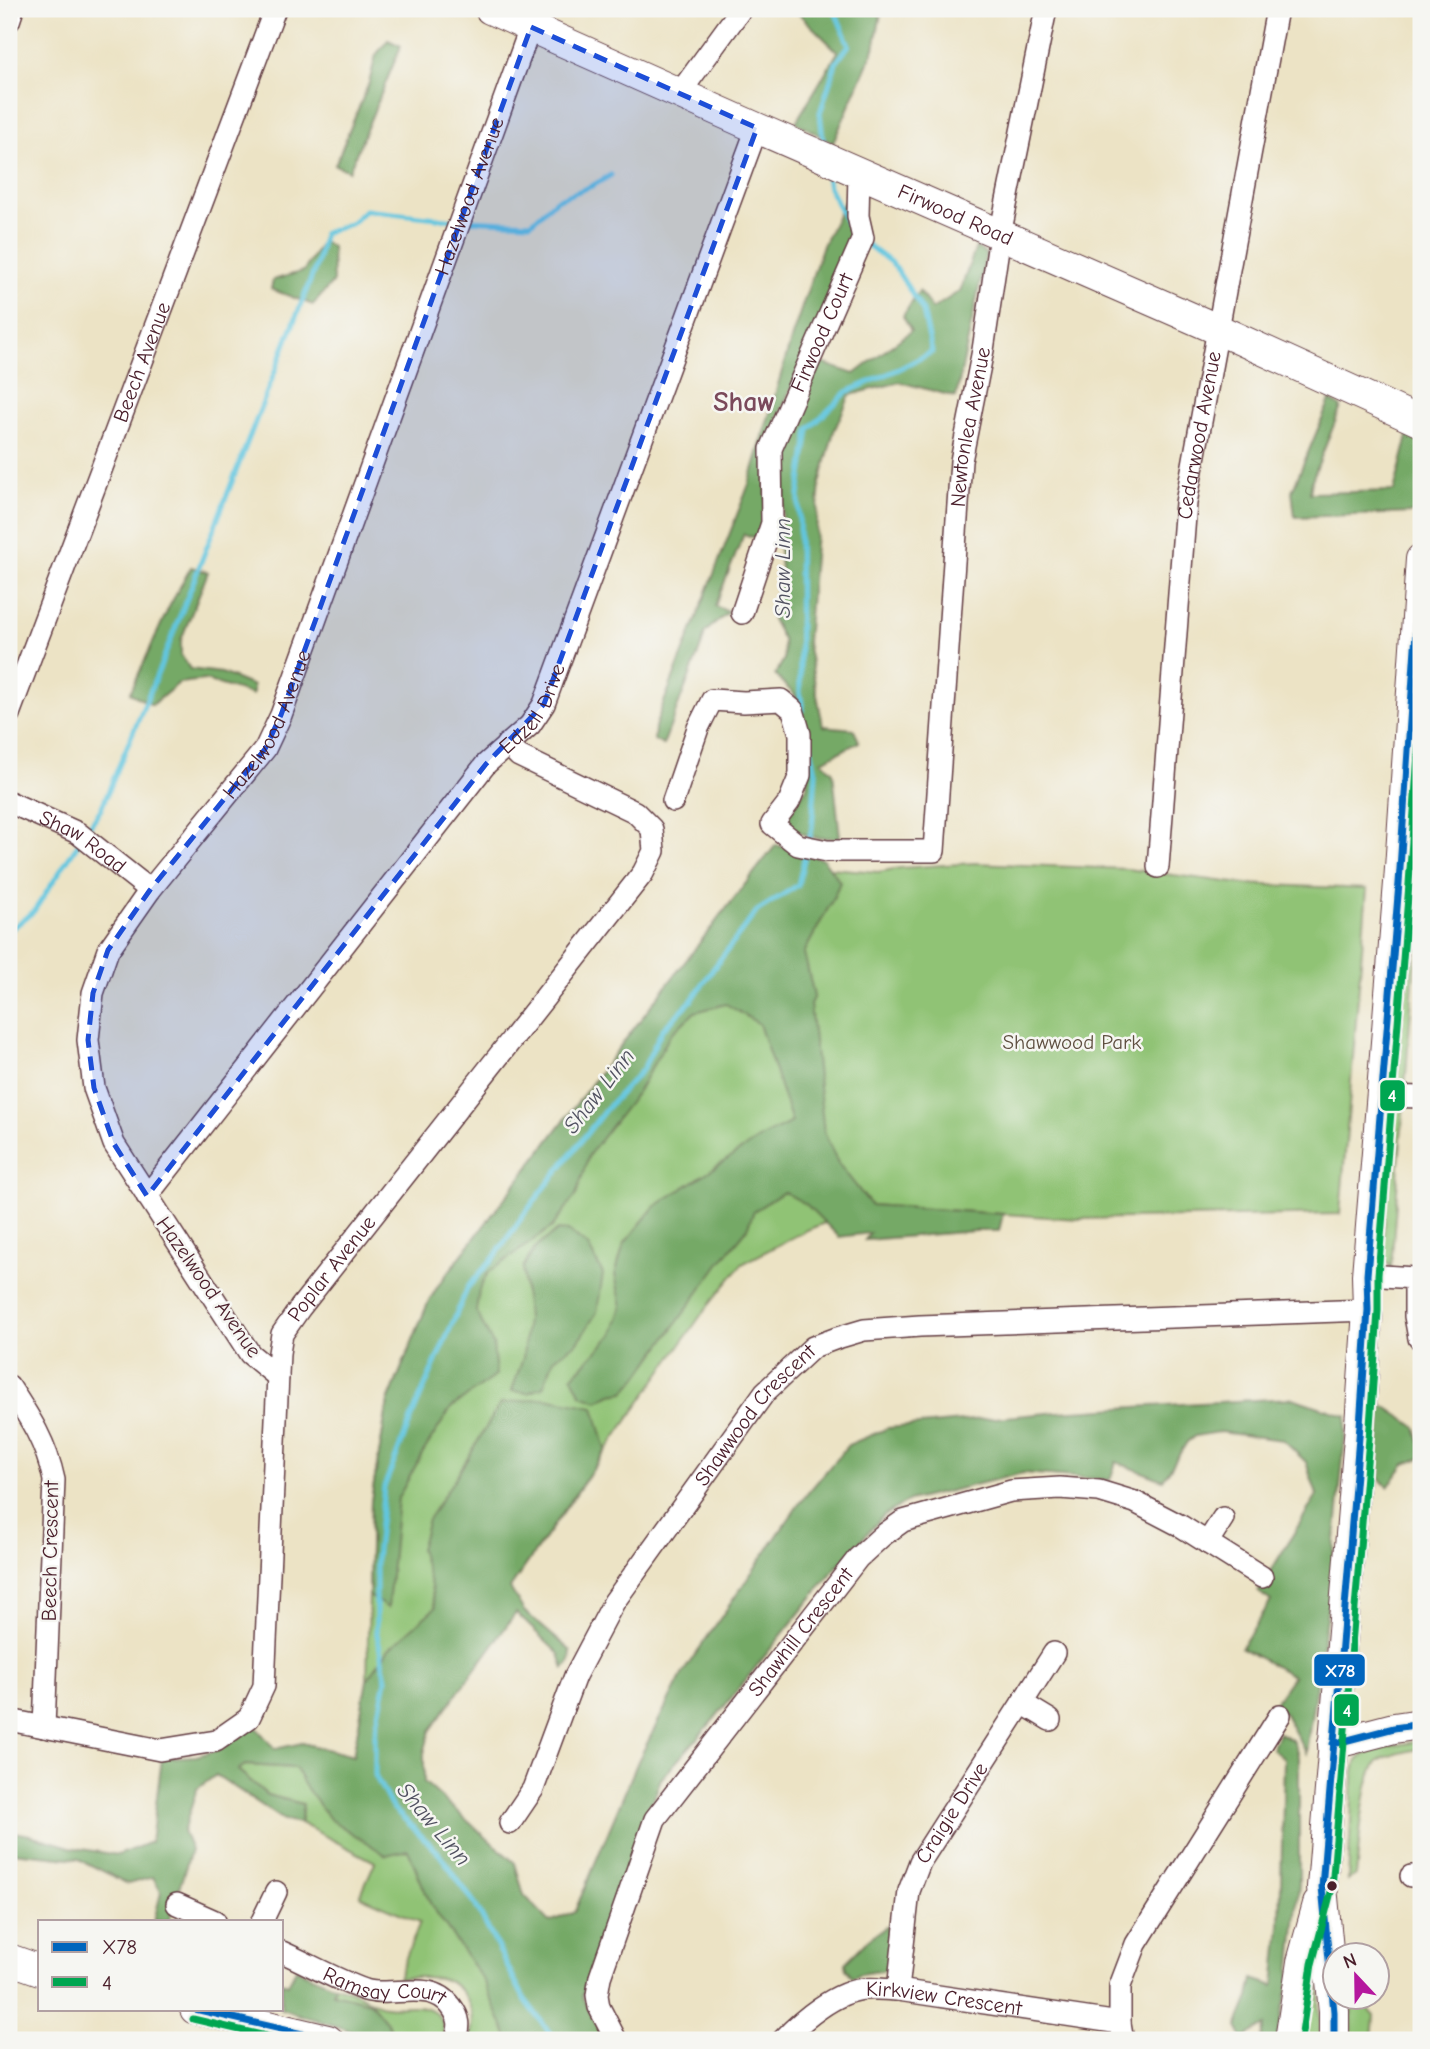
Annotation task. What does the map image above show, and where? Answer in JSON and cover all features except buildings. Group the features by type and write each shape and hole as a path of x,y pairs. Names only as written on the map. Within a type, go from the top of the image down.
{"street":[{"path":"9,21 13,9"},
{"name":"Beech Avenue","path":"9,714 275,9"},
{"name":"Firwood Road","path":"490,9 534,18 680,94 1217,329 1421,422"},
{"path":"680,94 741,9"},
{"name":"Newtonlea Avenue","path":"673,801 698,728 712,699 744,702 780,700 793,710 797,722 800,734 800,775 789,802 772,824 799,845 827,851 934,851 961,461 983,350 1000,235 1046,9"},
{"name":"Cedarwood Avenue","path":"1158,867 1186,503 1277,9"},
{"name":"Hazelwood Avenue","path":"278,1377 250,1354 114,1144 94,1088 88,1040 93,993 108,950 150,890 265,749 281,715 534,18"},
{"name":"Edzell Drive","path":"147,1196 486,764 530,725 544,704 757,128"},
{"name":"Firwood Court","path":"742,614 772,523 771,449 863,237 858,216 859,173"},
{"path":"1334,2040 1334,2012 1322,1887 1368,1310 1367,1276 1421,559"},
{"name":"Poplar Avenue","path":"9,1720 160,1750 216,1741 249,1718 264,1686 282,1334 643,873 654,851 652,829 635,812 519,756 507,744"},
{"name":"Shaw Road","path":"9,802 78,833 150,890"},
{"path":"1382,1096 1421,1097"},
{"path":"1367,1276 1415,1278 1415,1316 1419,1338"},
{"name":"Shawwood Crescent","path":"510,1823 533,1789 575,1676 614,1602 765,1392 813,1347 864,1330 920,1326 1368,1310"},
{"name":"Beech Crescent","path":"9,1386 31,1419 49,1455 54,1480 44,1727"},
{"name":"Shawhill Crescent","path":"616,2040 599,2007 597,1996 600,1977 655,1819 859,1558 882,1536 903,1521 1011,1491 1060,1488 1099,1491 1135,1502 1262,1577"},
{"path":"1207,1543 1223,1518"},
{"name":"Craigie Drive","path":"898,1990 909,1891 920,1862 1054,1653"},
{"path":"1022,1703 1049,1720"},
{"name":"Kirkview Crescent","path":"783,2040 796,2026 835,1998 863,1989 898,1990 1121,2032 1120,1986 1136,1944 1280,1715"},
{"path":"1333,1744 1421,1724"},
{"path":"1290,2040 1302,1962 1322,1887"},
{"path":"262,1920 276,1892"},
{"path":"177,1904 213,1920"},
{"name":"Ramsay Court","path":"284,1953 381,1994 405,1990 431,1992 448,2001 458,2015 460,2028 455,2040"},
{"path":"9,1959 38,1969"},
{"path":"199,2010 328,2040"}],"highlighted area":[{"path":"531,27 757,128 544,704 486,764 147,1196 114,1144 94,1088 88,1040 93,993 108,950 150,890 265,749 281,715"}],"green space":[{"path":"794,9 882,9 874,49 833,143 796,122 838,52"},
{"path":"388,40 401,46 349,171 335,165 369,83 376,55"},
{"path":"845,201 852,209 853,242 765,449 767,515 758,539 744,534 715,606 729,612 705,632 663,745 654,740 655,727 749,484 793,333 823,245"},
{"path":"322,241 332,247 333,282 313,305 271,289 273,280 304,271"},
{"path":"976,247 986,254 956,397 900,382 850,395 834,431 820,483 807,642 823,726 854,729 859,742 822,761 833,772 840,837 810,836 785,821 807,787 807,754 795,695 775,675 784,659 783,640 772,619 781,569 778,536 783,514 780,450 819,362 854,374 911,331 903,316 919,291 932,309 960,291"},
{"path":"1330,400 1341,407 1312,480 1310,493 1394,491 1409,432 1421,443 1421,488 1414,513 1295,517 1292,491"},
{"path":"191,567 208,572 181,640 181,655 190,669 222,673 253,686 253,695 205,680 179,683 152,705 130,693 169,607"},
{"path":"1421,678 1421,879 1391,1268 1382,1256"},
{"name":"Shawwood Park","path":"776,845 795,865 878,872 974,863 1127,869 1242,884 1367,889 1340,1214 1077,1219 870,1205 807,1230 742,1264 704,1311 510,1588 390,1773 576,1978 597,2040 469,2040 473,2024 472,2014 460,1990 445,1980 436,1978 398,1978 420,1922 360,1896 375,1862 300,1823 303,1804 267,1795 238,1770 245,1765 294,1768 302,1743 353,1756 367,1684 371,1501 388,1401 428,1303 438,1286 648,1009"},
{"path":"776,845 823,859 840,882 804,953 814,996 810,1004 824,1132 838,1163 871,1205 1003,1214 999,1231 865,1240 870,1233 839,1237 807,1205 784,1192 754,1211 746,1231 624,1392 611,1394 598,1401 581,1395 572,1377 613,1334 622,1306 615,1275 624,1244 654,1207 763,1136 792,1122 759,1024 726,1004 695,1012 671,1034 638,1091 589,1155 576,1195 552,1227 488,1273 479,1290 476,1311 493,1344 496,1375 451,1408 398,1498 388,1608 369,1596 371,1501 388,1402 428,1303 438,1286 648,1009"},
{"path":"558,1230 568,1231 588,1246 603,1274 597,1312 578,1342 554,1359 543,1387 528,1393 512,1391 523,1358 527,1319 523,1267 536,1247"},
{"path":"545,1398 594,1407 606,1450 510,1588 524,1611 571,1651 570,1661 564,1669 559,1654 516,1613 430,1731 424,1753 424,1782 515,1863 524,1895 550,1922 575,1911 638,1761 684,1671 801,1501 848,1445 888,1428 1058,1412 1292,1398 1347,1416 1330,1592 1306,1753 1285,1714 1272,1706 1293,1676 1241,1648 1271,1601 1258,1592 1317,1495 1306,1462 1283,1440 1220,1432 1195,1436 1187,1442 1163,1480 1116,1462 1110,1480 1023,1473 909,1501 884,1515 833,1571 715,1718 661,1779 609,1919 597,1961 582,1996 604,2040 509,2040 484,1982 430,1903 408,1850 386,1855 330,1819 295,1768 245,1765 238,1770 267,1795 303,1804 300,1823 284,1820 216,1775 197,1789 183,1832 191,1850 169,1920 154,1920 161,1892 153,1877 128,1884 79,1859 12,1852 9,1849 9,1831 70,1847 118,1855 151,1842 162,1758 196,1756 222,1749 255,1726 275,1749 302,1743 353,1756 367,1680 389,1649 435,1608 420,1549 428,1520 500,1404"},
{"path":"1379,1402 1416,1427 1421,1447 1421,1458 1405,1464 1388,1487 1374,1474"},
{"path":"1279,1733 1292,1740 1299,1757 1299,1884 1290,1975 1277,2040 1261,2040 1265,2025 1243,2038 1237,2027 1253,1979 1274,1986 1280,1925 1284,1759 1272,1749"},
{"path":"1421,1741 1421,1748 1382,1759 1373,1769 1365,1797 1356,1875 1348,1880 1353,1777 1357,1761 1361,1756 1377,1749"},
{"path":"896,1921 892,1969 860,1974 853,1978 845,1963 871,1937"},
{"path":"1318,1923 1320,2040 1301,2040"},
{"path":"296,1969 335,1986 333,1993 370,2002 389,2025 393,2040 381,2040 284,2010 284,1983 288,1984"},
{"path":"335,1986 381,2005 420,2006 432,2010 443,2024 442,2040 393,2040 389,2025 333,1993"},
{"path":"1352,2010 1370,2010 1374,2015 1372,2040 1352,2040"}],"waterway":[{"name":"Shaw Linn","path":"823,140 820,113 836,63 849,45 834,9"},
{"path":"465,220 531,223 556,200 592,186 611,175"},
{"name":"Shaw Linn","path":"827,176 829,187 851,232 856,236"},
{"path":"85,833 101,809 161,665 317,263 324,233 352,223 365,210 455,220"},
{"name":"Shaw Linn","path":"803,710 800,693 799,495 809,429 847,392 932,352 923,311 893,264 866,244"},
{"name":"Shaw Linn","path":"809,740 816,772 809,841"},
{"path":"9,931 34,911 80,841"},
{"name":"Shaw Linn","path":"555,2040 524,1998 475,1904 438,1852 391,1806 375,1775 375,1734 386,1680 376,1629 376,1559 384,1487 468,1287 496,1255 605,1110 643,1069 662,1030 692,1000 757,911 798,885 806,851"}],"transit line":[{"name":"X78","path":"1334,2040 1334,2012 1322,1887 1360,1425 1368,1310 1367,1275 1399,883 1421,559"},
{"name":"4","path":"1301,2040 1312,1964 1332,1888 1370,1426 1378,1275 1421,710"},
{"name":"X78","path":"1333,1744 1421,1724"},
{"name":"X78","path":"199,2010 328,2040"},
{"name":"4","path":"193,2019 283,2040"}],"district":[{"name":"Shaw","path":"744,402"}]}
